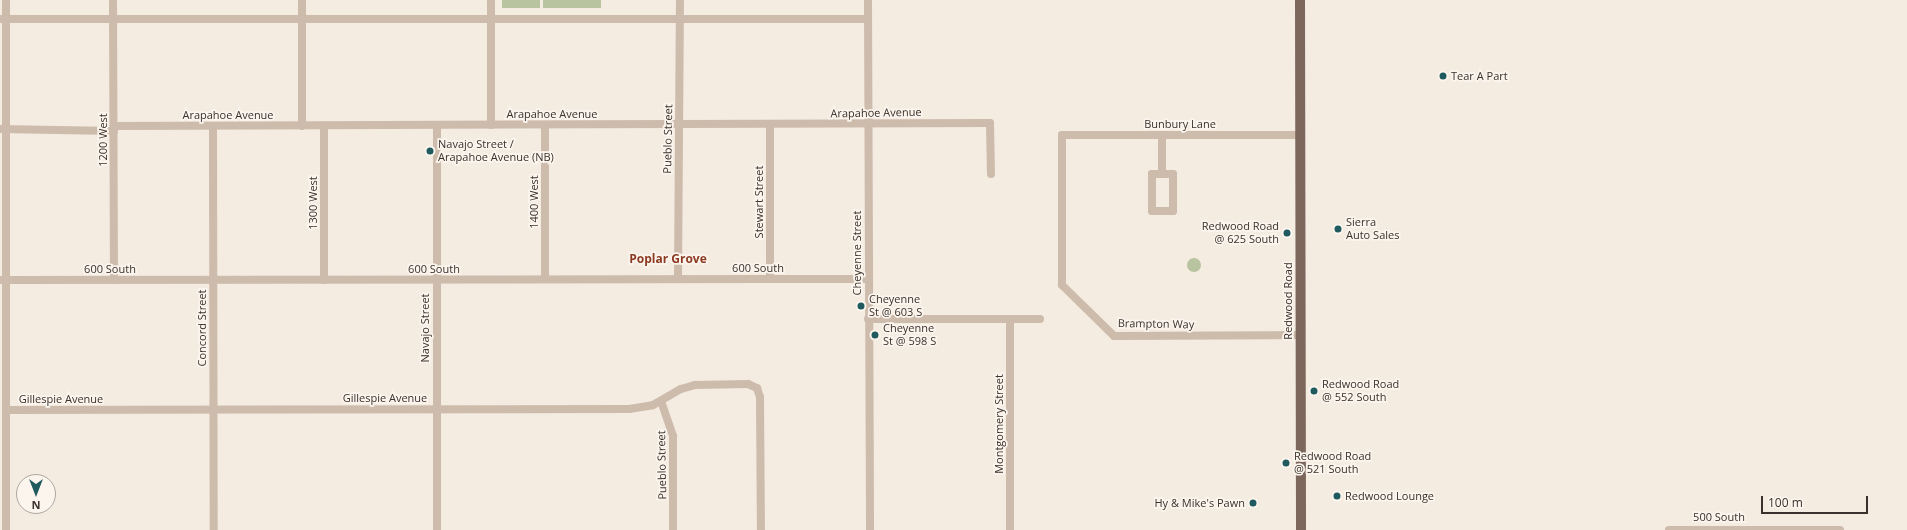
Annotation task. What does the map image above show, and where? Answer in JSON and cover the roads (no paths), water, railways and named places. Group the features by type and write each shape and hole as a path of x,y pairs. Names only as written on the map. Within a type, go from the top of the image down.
{"main road":[{"name":"Redwood Road","path":"1300,0 1299,135 1301,530"}],"street":[{"path":"6,0 3,19 3,366 6,410 6,530"},
{"name":"1200 West","path":"113,0 114,280"},
{"path":"302,0 302,126"},
{"path":"491,0 492,125"},
{"name":"Pueblo Street","path":"678,279 680,0"},
{"name":"Cheyenne Street","path":"868,0 868,319 870,530"},
{"path":"3,19 868,19"},
{"name":"Arapahoe Avenue","path":"3,129 114,129 213,126 990,123 991,174"},
{"name":"Navajo Street","path":"437,125 437,530"},
{"name":"1400 West","path":"545,125 545,279"},
{"name":"Stewart Street","path":"770,125 770,279"},
{"name":"Concord Street","path":"213,126 214,530"},
{"name":"1300 West","path":"324,126 324,280"},
{"path":"1162,135 1162,174"},
{"name":"Bunbury Lane","path":"1062,136 1299,135"},
{"name":"Brampton Way","path":"1062,136 1062,285 1114,336 1300,336"},
{"path":"1152,174 1162,174 1173,174 1173,211 1152,211 1152,174"},
{"name":"600 South","path":"3,280 868,279"},
{"name":"Montgomery Street","path":"1010,318 1010,530"},
{"path":"868,319 1040,318"},
{"name":"Gillespie Avenue","path":"6,410 629,409 647,407 695,385 748,384 756,388 760,397 761,530"},
{"name":"Pueblo Street","path":"661,401 673,436 673,530"},
{"name":"500 South","path":"1669,530 1840,530"}],"place":[{"name":"Tear A Part","path":"1443,76"},
{"name":"Navajo Street / Arapahoe Avenue (NB)","path":"430,151"},
{"name":"Sierra Auto Sales","path":"1338,229"},
{"name":"Redwood Road @ 625 South","path":"1287,233"},
{"name":"Cheyenne St @ 603 S","path":"861,306"},
{"name":"Cheyenne St @ 598 S","path":"875,335"},
{"name":"Redwood Road @ 552 South","path":"1314,391"},
{"name":"Redwood Road @ 521 South","path":"1286,463"},
{"name":"Redwood Lounge","path":"1337,496"},
{"name":"Hy & Mike's Pawn","path":"1253,503"}],"district":[{"name":"Poplar Grove","path":"668,259"}]}
